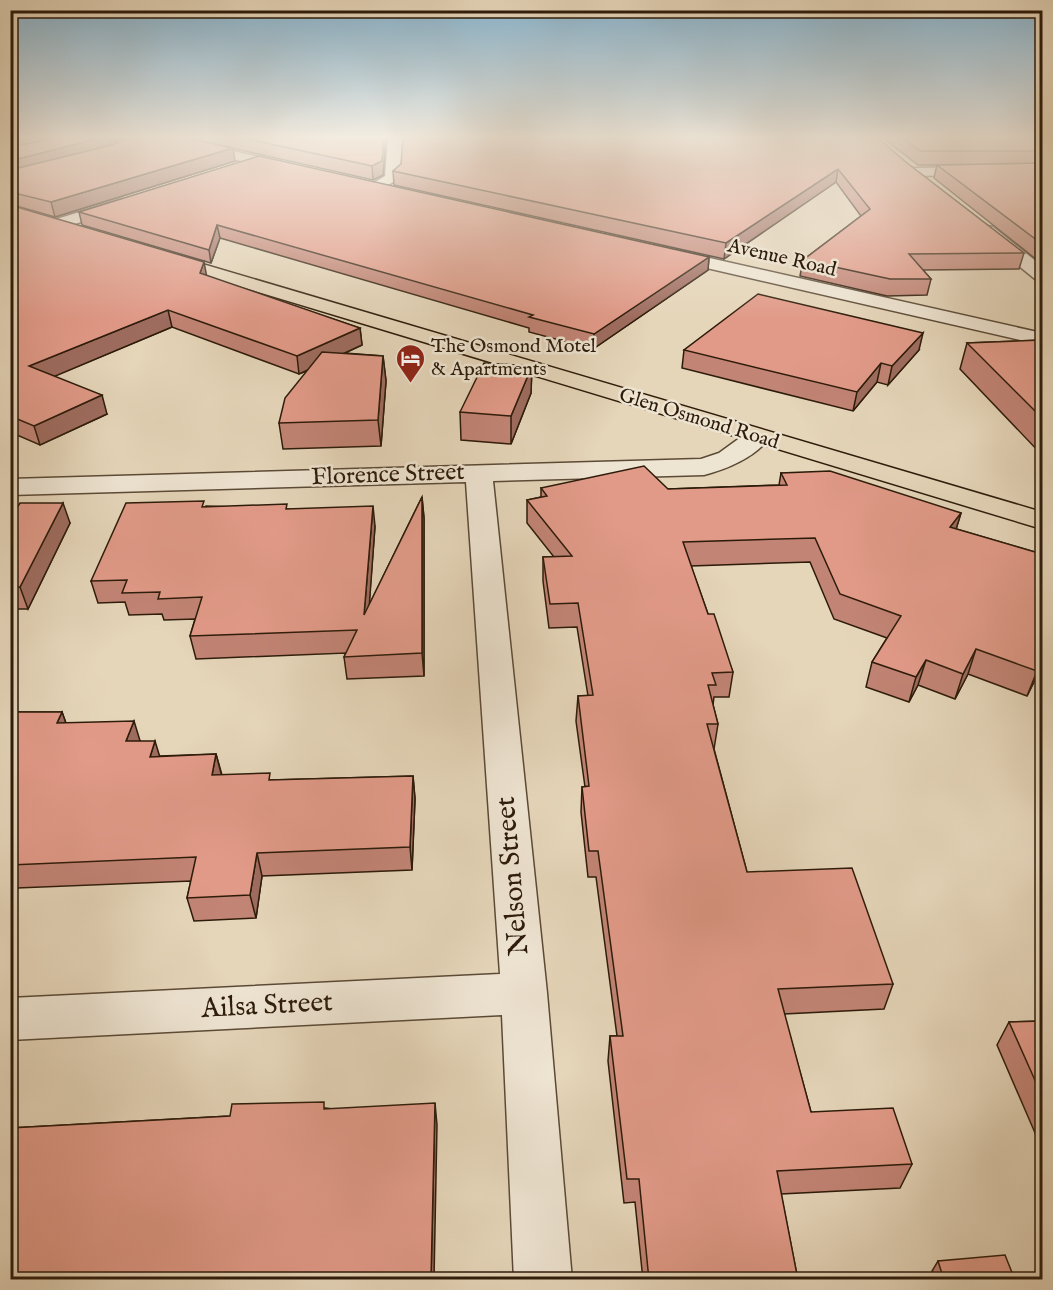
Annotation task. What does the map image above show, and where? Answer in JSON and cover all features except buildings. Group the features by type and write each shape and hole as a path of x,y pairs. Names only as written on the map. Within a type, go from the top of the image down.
{"highway":[{"path":"33,218 93,236"},
{"name":"Glen Osmond Road","path":"147,252 1042,521"}],"street":[{"path":"56,225 139,199"},
{"path":"977,224 1042,275"},
{"name":"Avenue Road","path":"652,250 1042,339"},
{"name":"Florence Street","path":"10,487 704,467 728,458 757,436"},
{"name":"Nelson Street","path":"479,473 524,993 543,1280"},
{"name":"Ailsa Street","path":"10,1019 524,993"}],"place":[{"name":"The Osmond Motel & Apartments","path":"410,384"}]}
